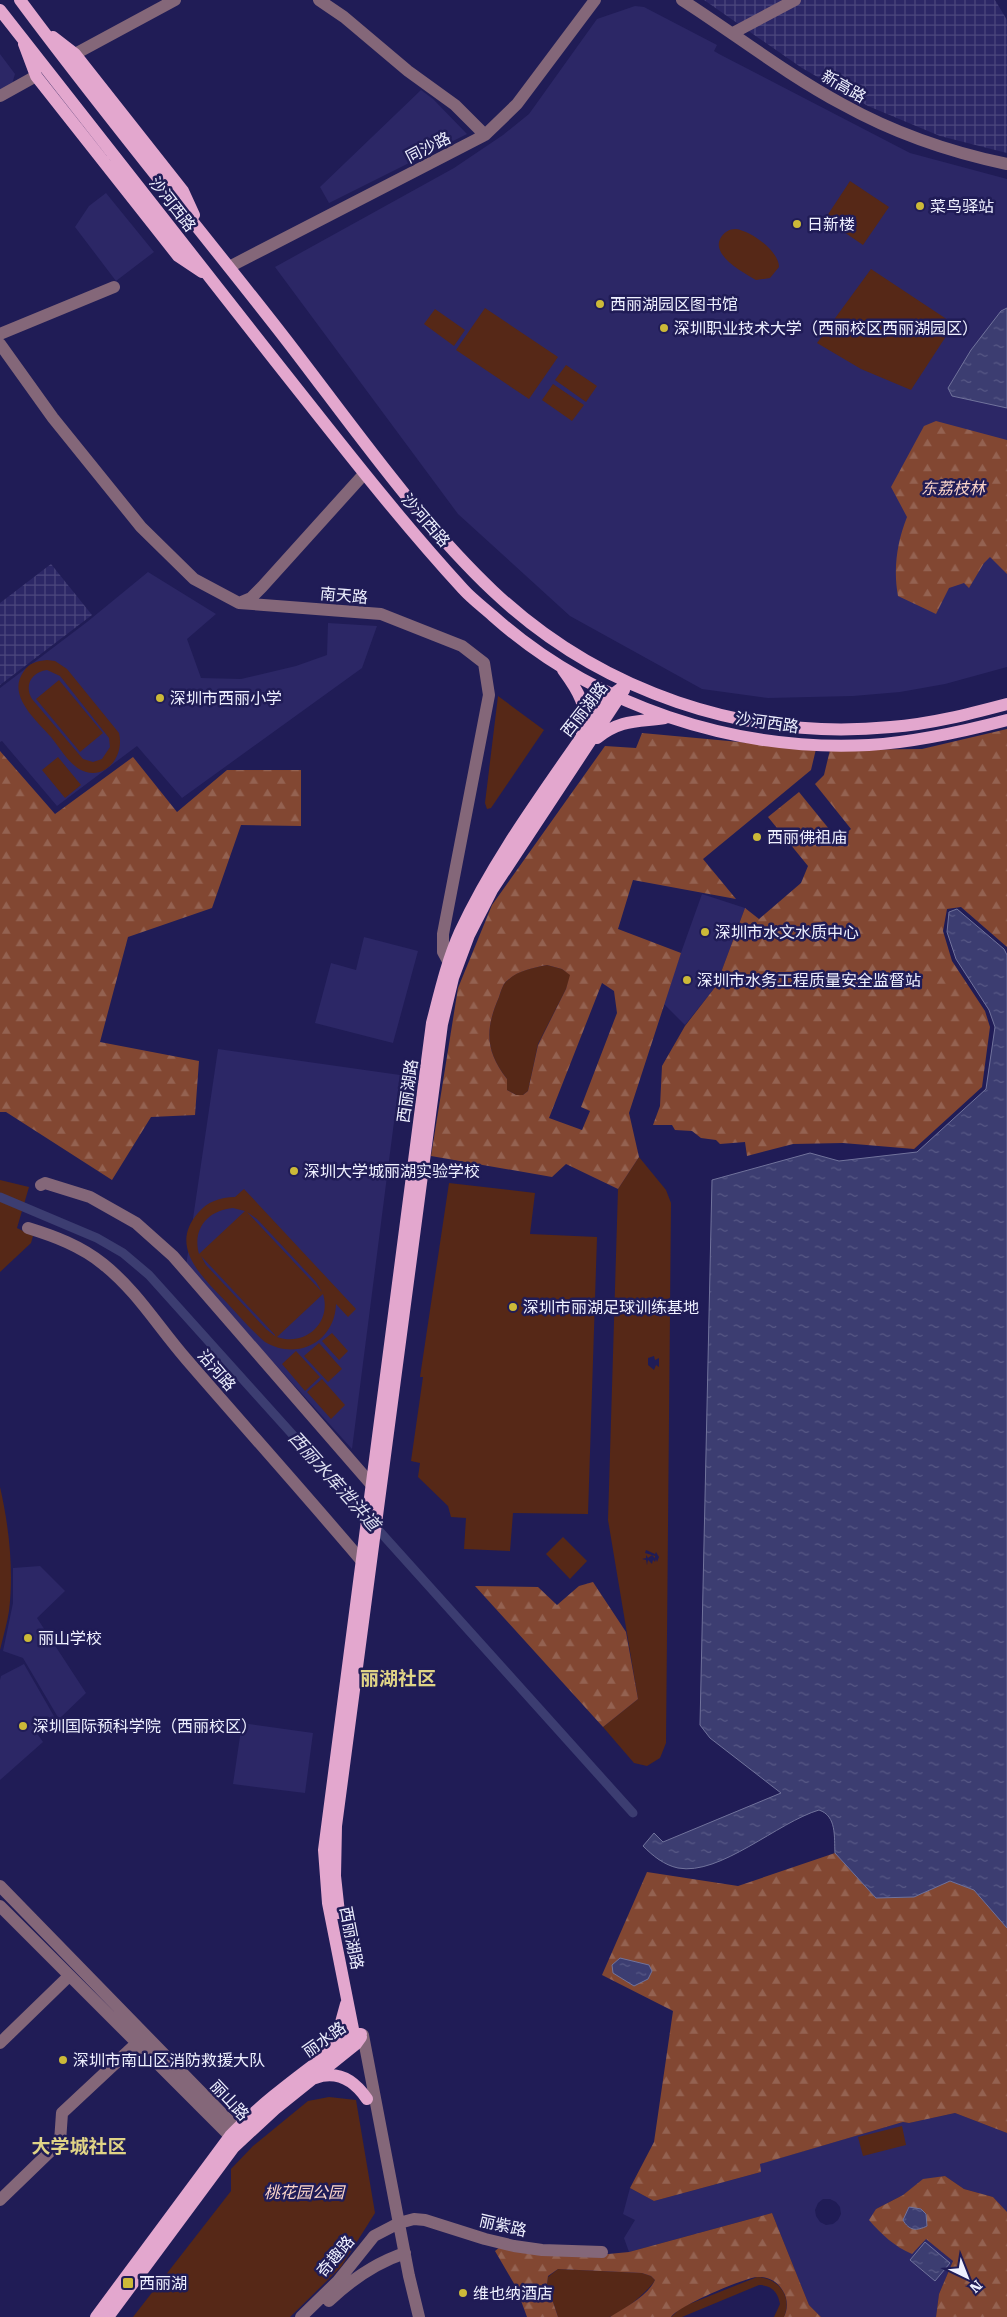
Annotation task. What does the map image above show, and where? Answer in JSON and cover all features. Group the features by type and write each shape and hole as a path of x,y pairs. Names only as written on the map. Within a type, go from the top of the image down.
{"main road":[{"name":"沙河西路","path":"20,0 82,82 413,502 478,576 512,608 550,637 590,663 628,683 663,698 726,717 773,725 820,729 868,729 916,724 1007,704"},
{"name":"沙河西路","path":"0,10 364,474 464,591 520,638 560,666 617,696 671,717 747,737 795,743 844,745 923,739 1007,720"},
{"path":"39,25 75,54 183,191 202,233"},
{"path":"23,40 28,59 36,76 178,256 209,276"},
{"path":"560,666 583,704 585,717 583,746"},
{"name":"西丽湖路","path":"372,1517 372,1484 432,1023 449,962 460,933 484,886 628,683"},
{"path":"583,746 620,724 632,720 671,717"},
{"name":"西丽湖路","path":"372,1517 442,1024 453,978 469,935 492,890 583,746"},
{"path":"366,1561 372,1517"},
{"name":"西丽湖路","path":"358,2038 347,1999 328,1903 324,1850 366,1561"},
{"name":"西丽湖路","path":"358,2038 337,1903 335,1850 336,1826 366,1561"},
{"path":"347,1999 344,2014 334,2037 311,2073 341,2076 360,2088 367,2099"},
{"name":"丽水路","path":"96,2317 236,2134 311,2073 358,2038"},
{"name":"丽水路","path":"108,2317 218,2167 236,2134"}],"street":[{"path":"75,54 175,0"},
{"path":"319,0 344,17 408,71 456,105 485,135"},
{"name":"同沙路","path":"229,267 485,135 517,104 595,0"},
{"name":"新高路","path":"682,0 818,90 864,116 936,146 1007,164"},
{"path":"733,32 796,0"},
{"path":"0,96 36,76"},
{"path":"0,334 114,287"},
{"name":"南天路","path":"0,344 53,418 141,527 194,580 239,603 382,614 462,646 484,663 489,695 443,934 443,952 449,962"},
{"path":"239,603 251,598 262,588 364,474"},
{"path":"41,1186 45,1183 90,1197 136,1223 173,1256 372,1484"},
{"name":"沿河路","path":"28,1228 78,1248 101,1262 124,1282 145,1304 186,1359 366,1561"},
{"name":"丽山路","path":"0,1886 236,2134"},
{"name":"丽山路","path":"0,1906 137,2043 236,2134"},
{"path":"0,2043 70,1976"},
{"name":"西丽湖路","path":"358,2038 367,2099 395,2225"},
{"name":"西丽湖路","path":"358,2038 401,2255 411,2317"},
{"path":"0,2200 60,2142 62,2114 137,2043"},
{"name":"丽紫路","path":"395,2225 414,2219 425,2220 514,2246 542,2250 602,2252"},
{"name":"奇趣路","path":"313,2317 341,2284 374,2236 395,2225"},
{"name":"西丽湖路","path":"401,2255 419,2317"},
{"name":"奇趣路","path":"301,2317 341,2284 369,2268 401,2255"}],"shaded area":[{"path":"704,0 995,0 1007,20 1007,153 940,136 868,106 802,68"},
{"name":"深圳职业技术大学（西丽校区西丽湖园区）","path":"635,6 644,7 717,45 714,51 719,54 910,153 1007,179 1007,667 945,684 900,692 853,696 768,698 702,689 570,616 458,514 275,267 454,168 503,135 529,114 597,19"},
{"path":"0,54 15,74 12,84 0,91"},
{"path":"421,90 433,99 467,134 329,203 320,187"},
{"path":"106,193 154,252 116,281 75,227 89,206"},
{"path":"51,564 92,615 0,685 0,603"},
{"name":"深圳市西丽小学","path":"148,572 216,614 187,639 201,678 241,679 296,666 327,655 328,623 377,626 362,668 182,798 137,746 57,806 2,741 0,742 0,688 87,622"},
{"path":"702,894 745,908 716,986 685,1025 663,1003"},
{"path":"364,937 418,951 393,1043 315,1023 331,963 356,970"},
{"name":"深圳大学城丽湖实验学校","path":"218,1049 400,1075 352,1449 186,1266"},
{"name":"丽山学校","path":"40,1566 65,1591 37,1618 86,1693 59,1719 23,1658 3,1651 13,1603 13,1568"},
{"name":"深圳国际预科学院（西丽校区）","path":"24,1664 55,1718 38,1735 43,1742 0,1780 0,1680 1,1676"},
{"path":"242,1723 313,1733 305,1793 233,1784"},
{"path":"955,2113 1007,2133 1007,2213 993,2197 964,2189 945,2176 923,2180 903,2195 876,2209 926,2238 953,2261 939,2294 936,2317 821,2317 809,2305 772,2213 629,2252 624,2238 635,2220 623,2214 630,2188 654,2201 761,2172 759,2164 903,2122 909,2123","holes":["823,2199 830,2199 840,2207 841,2214 833,2224 826,2225 820,2222 815,2210 818,2203"]}],"green space":[{"path":"850,181 889,207 863,245 825,219"},
{"path":"736,229 756,238 769,248 774,255 779,267 770,278 756,280 725,258 719,245 720,239 727,231"},
{"path":"871,269 954,324 911,390 861,369 817,343"},
{"path":"485,308 558,357 529,399 456,350"},
{"path":"435,309 465,330 454,346 424,324"},
{"path":"566,365 597,386 586,402 555,380"},
{"path":"553,384 584,405 572,421 542,400"},
{"name":"东荔枝林","path":"936,421 1007,440 1007,574 990,557 984,563 969,588 964,583 949,588 936,614 898,596 897,556 907,517 891,487 924,426"},
{"path":"47,660 55,661 67,669 119,733 119,751 116,759 104,770 97,773 88,772 75,766 25,707 19,689 19,680 28,666","holes":["47,670 60,676 109,738 110,747 102,759 93,762 83,759 32,699 29,685 33,677 41,671"]},
{"path":"59,680 103,733 80,752 36,699"},
{"path":"498,696 544,730 491,808 487,809 485,803"},
{"path":"1007,729 1007,947 961,907 947,909 943,931 952,961 985,1011 990,1027 982,1087 914,1149 843,1143 793,1144 747,1156 745,1142 720,1144 716,1140 701,1138 692,1131 675,1130 672,1125 653,1125 660,1106 662,1066 685,1026 716,986 745,908 759,919 801,883 808,866 768,817 799,792 838,840 851,829 815,784 824,775 830,750 922,749"},
{"path":"642,733 816,749 811,770 703,859 736,899 633,880 618,929 681,953 629,1113 639,1157 618,1189 566,1164 552,1177 431,1156 458,988 492,905 605,746 636,748","holes":["547,965 562,969 570,975 566,989 538,1045 528,1091 523,1095 516,1095 507,1090 507,1079 494,1059 489,1040 491,1019 506,981 531,968","602,983 614,991 617,1013 581,1107 590,1111 582,1130 549,1118"]},
{"path":"0,751 55,814 133,757 177,812 227,770 301,770 301,826 241,825 212,908 128,937 100,1042 199,1061 195,1115 151,1117 112,1180 6,1112 0,1112"},
{"path":"58,757 81,785 65,798 42,770"},
{"path":"547,965 562,969 571,975 566,989 538,1044 528,1091 523,1095 516,1095 507,1090 507,1079 494,1059 489,1040 491,1019 506,981 531,968"},
{"path":"639,1157 666,1190 671,1203 666,1743 660,1758 647,1766 634,1763 603,1727 638,1699 608,1520 618,1189","holes":["654,1356 655,1360 659,1358 659,1367 656,1365 654,1370 648,1365 648,1358","646,1550 655,1554 656,1552 659,1557 657,1562 656,1559 655,1562 653,1560 652,1564 648,1560 647,1565 646,1560 642,1559 646,1558 646,1555 648,1558 652,1555 645,1553"]},
{"path":"0,1180 29,1187 17,1228 33,1236 31,1243 0,1272"},
{"name":"深圳市丽湖足球训练基地","path":"449,1183 535,1193 530,1234 597,1237 588,1514 513,1513 510,1551 464,1549 466,1518 451,1517 448,1506 418,1477 420,1463 411,1461 423,1377 420,1377"},
{"path":"244,1189 356,1309 348,1317 336,1304 334,1317 329,1329 322,1338 312,1344 301,1348 289,1349 265,1342 209,1284 193,1262 188,1251 186,1238 189,1226 198,1213 210,1203 219,1199 235,1197","holes":["233,1208 245,1211 199,1254 197,1245 200,1229 209,1217","247,1212 257,1219 316,1282 322,1292","201,1256 275,1336 266,1329 206,1265","323,1294 324,1314 314,1330 297,1339 277,1337"]},
{"path":"332,1333 348,1351 339,1360 322,1341"},
{"path":"319,1343 342,1369 328,1382 304,1356"},
{"path":"296,1351 320,1377 305,1391 282,1364"},
{"path":"322,1379 345,1405 331,1419 307,1392"},
{"path":"0,1487 8,1533 11,1580 9,1611 0,1650"},
{"path":"563,1537 587,1561 570,1579 546,1554"},
{"path":"593,1582 626,1632 638,1699 603,1727 475,1586 538,1587 557,1605 579,1586"},
{"path":"835,1853 876,1898 914,1897 950,1881 974,1890 1007,1928 1007,2133 955,2113 909,2123 903,2122 760,2164 761,2172 654,2201 630,2188 654,2142 673,2011 602,1975 647,1872 738,1886"},
{"name":"桃花园公园","path":"329,2097 356,2100 375,2213 341,2267 290,2317 133,2317 231,2191 231,2169 253,2146 308,2101"},
{"path":"902,2126 906,2145 863,2156 858,2137"},
{"path":"945,2176 964,2189 993,2197 1007,2212 1007,2317 936,2317 939,2294 953,2261 926,2239 912,2254 889,2240 869,2220 876,2209 903,2195 923,2179"},
{"path":"772,2213 809,2305 821,2317 784,2317 787,2304 783,2291 772,2280 765,2277 757,2277 712,2293 686,2306 671,2317 610,2317 629,2306 652,2286 655,2280 651,2276 642,2273 558,2269 548,2276 547,2284 558,2317 527,2317 516,2287 495,2251 501,2246 598,2255 629,2252"},
{"path":"558,2269 642,2273 651,2276 655,2280 634,2302 609,2317 558,2317 547,2284 548,2277"},
{"path":"757,2277 771,2281 782,2290 787,2302 784,2317 774,2317 780,2304 776,2293 767,2286 759,2285 682,2317 671,2317 682,2307"}],"water":[{"path":"1007,308 1007,408 952,396 948,388 971,350 1001,311"},
{"path":"957,909 1004,949 1007,955 1007,1928 974,1890 950,1881 914,1897 876,1898 835,1853 832,1822 825,1813 819,1810 803,1816 730,1856 712,1864 694,1868 678,1868 668,1865 643,1846 654,1833 663,1842 781,1793 710,1738 700,1725 712,1180 810,1153 839,1161 917,1152 986,1089 995,1027 989,1010 956,959 947,932 949,912"},
{"path":"620,1958 649,1965 652,1971 648,1979 634,1986 613,1973 612,1965"},
{"path":"909,2207 921,2209 926,2214 927,2226 914,2229 905,2224 903,2220"},
{"path":"925,2242 950,2263 935,2281 910,2260"}],"waterway":[{"name":"西丽水库泄洪道","path":"0,1197 97,1238 123,1253 149,1275 633,1813"}],"place":[{"name":"菜鸟驿站","path":"920,206"},
{"name":"日新楼","path":"797,224"},
{"name":"西丽湖园区图书馆","path":"600,304"},
{"name":"深圳职业技术大学（西丽校区西丽湖园区）","path":"664,328"},
{"name":"深圳市西丽小学","path":"160,698"},
{"name":"西丽佛祖庙","path":"757,837"},
{"name":"深圳市水文水质中心","path":"705,932"},
{"name":"深圳市水务工程质量安全监督站","path":"687,980"},
{"name":"深圳大学城丽湖实验学校","path":"294,1171"},
{"name":"深圳市丽湖足球训练基地","path":"513,1307"},
{"name":"丽山学校","path":"28,1638"},
{"name":"深圳国际预科学院（西丽校区）","path":"23,1726"},
{"name":"深圳市南山区消防救援大队","path":"63,2060"},
{"name":"西丽湖","path":"128,2283"},
{"name":"维也纳酒店","path":"463,2293"}],"district":[{"name":"丽湖社区","path":"398,1678"},
{"name":"大学城社区","path":"79,2146"}]}
